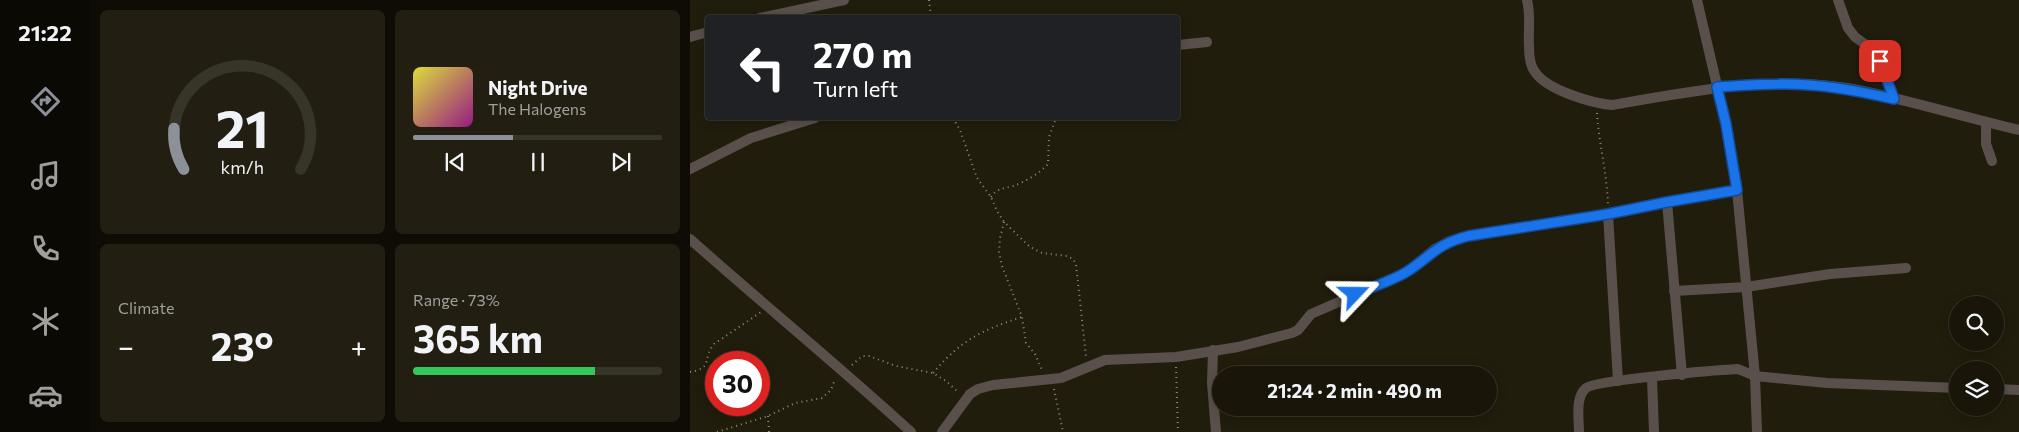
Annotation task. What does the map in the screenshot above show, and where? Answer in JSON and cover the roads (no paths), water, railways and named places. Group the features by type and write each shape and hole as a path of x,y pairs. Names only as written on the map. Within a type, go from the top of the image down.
{"street":[{"path":"774,15 844,0"},
{"path":"1527,0 1530,10 1529,46 1534,71 1543,82 1594,103 1612,105 1717,87 1779,84 1805,85 1852,89 1953,112 2019,130"},
{"path":"1697,0 1727,133 1737,190 1755,376 1757,432"},
{"path":"1838,0 1848,28 1855,38 1868,47 1880,61 1894,99"},
{"path":"690,37 705,33"},
{"path":"1180,45 1207,42"},
{"path":"690,168 751,138 810,120"},
{"path":"1986,122 1986,144 1992,161"},
{"path":"942,432 966,398 978,389 1020,381 1049,380 1070,375 1087,366 1105,360 1176,357 1238,347 1292,333 1298,330 1311,314 1408,270 1450,241 1501,230 1608,214 1737,190"},
{"path":"1667,202 1682,375"},
{"path":"1608,214 1618,381"},
{"path":"690,239 911,432"},
{"path":"1674,291 1746,287 1830,274 1906,268"},
{"path":"1213,350 1212,383 1216,432"},
{"path":"1579,432 1578,413 1580,396 1586,388 1598,383 1738,369 1755,376 1828,383 1949,388"},
{"path":"1652,378 1654,432"},
{"path":"2004,389 2019,390"}]}
